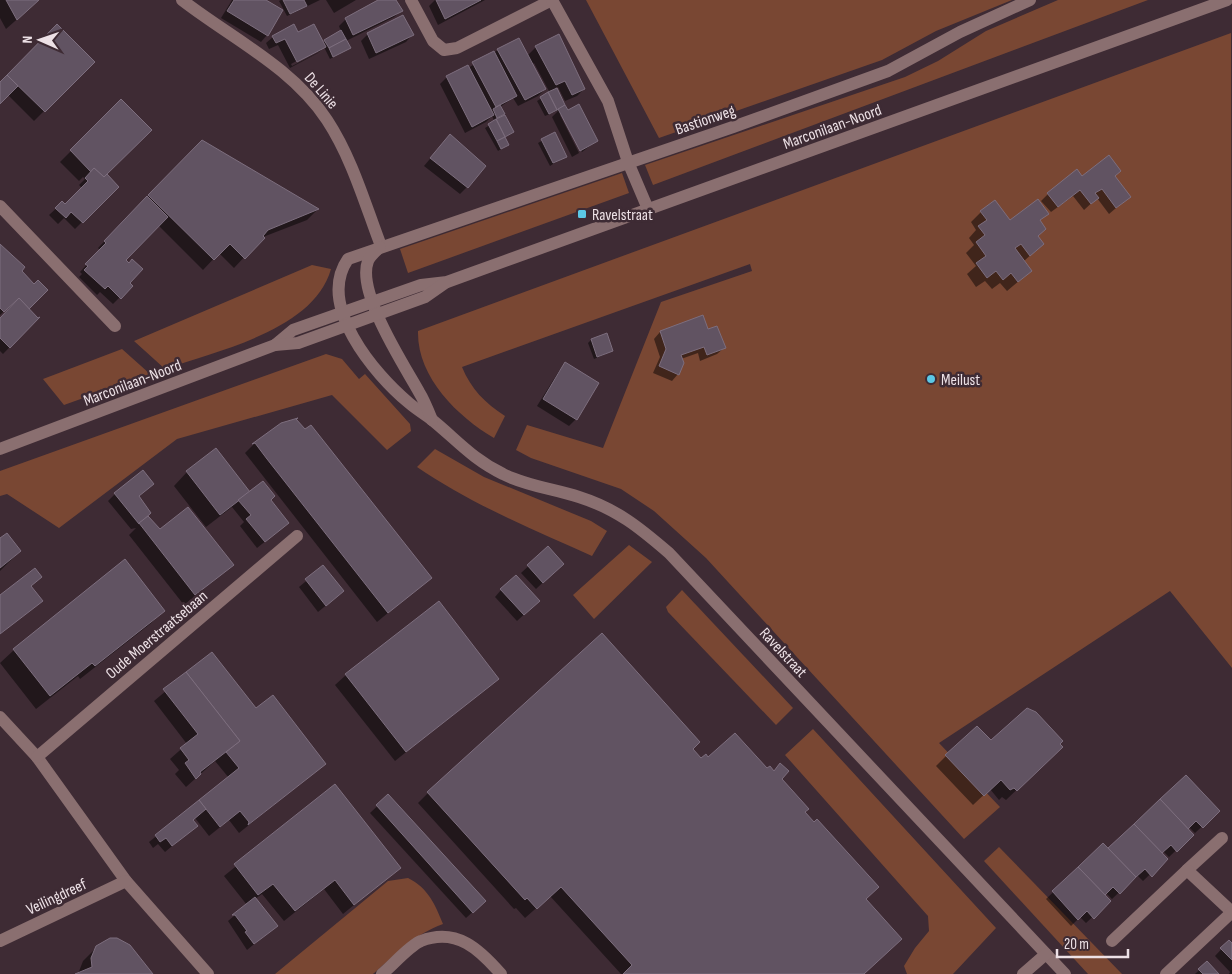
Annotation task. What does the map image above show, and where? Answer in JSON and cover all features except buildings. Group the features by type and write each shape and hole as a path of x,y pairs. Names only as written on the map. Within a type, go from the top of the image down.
{"street":[{"name":"De Linie","path":"182,0 271,63 302,89 327,120 345,155 381,246"},
{"path":"411,0 433,41 444,50 457,48 552,0 608,101 628,162 648,209"},
{"name":"Bastionweg","path":"348,325 342,313 338,296 340,270 348,259 381,246 733,127 888,71 960,32 1030,0"},
{"name":"Marconilaan-Noord","path":"274,345 293,330 421,285 447,282 1227,0"},
{"path":"0,206 116,326"},
{"path":"373,302 367,269 368,261 381,246"},
{"name":"Marconilaan-Noord","path":"0,449 274,345 298,343 377,315 425,297 447,282"},
{"name":"Ravelstraat","path":"373,302 383,329 420,394 432,420"},
{"name":"Ravelstraat","path":"348,325 357,343 386,380 409,403 432,420 465,452 504,475 582,497 628,518 668,553 1066,974"},
{"name":"Oude Moerstraatsebaan","path":"37,757 297,536"},
{"path":"0,717 37,757 126,881 208,974"},
{"path":"1112,942 1222,838"},
{"path":"1166,974 1232,912 1187,870"},
{"name":"Veilingdreef","path":"0,941 126,881"},
{"path":"382,974 420,941 438,938 461,939 480,950 501,974"},
{"path":"1022,974 1046,954"}],"shaded area":[{"path":"586,0 1012,0 936,31 882,60 659,138"},
{"path":"1058,0 1148,0 653,185 645,165 905,77 938,61 986,31"},
{"name":"Meilust","path":"1231,33 1232,668 1170,591 939,743 1000,807 964,839 706,558 654,511 621,489 531,458 516,450 527,425 603,448 661,302 752,271 750,264 462,367 479,395 505,416 494,438 453,407 442,394 424,364 419,348 418,331"},
{"path":"622,173 629,193 408,273 400,249"},
{"path":"312,265 331,269 321,290 305,308 262,335 165,369 134,341"},
{"path":"122,349 150,374 64,405 43,379"},
{"path":"326,354 342,359 359,379 365,374 410,424 411,431 387,450 332,395 177,439 59,528 7,494 0,496 0,471"},
{"path":"435,449 484,477 591,521 607,531 592,556 502,515 459,493 417,467"},
{"path":"629,545 652,562 594,619 573,595"},
{"path":"682,590 793,708 776,725 668,612 666,607"},
{"path":"813,729 996,928 953,974 907,974 904,966 915,948 929,931 928,916 785,755"},
{"path":"999,847 1122,974 1088,974 984,861"},
{"path":"408,878 421,887 430,897 443,924 414,939 373,974 275,974 388,881"}],"place":[{"name":"Ravelstraat","path":"582,214"},
{"name":"Meilust","path":"931,379"}]}
